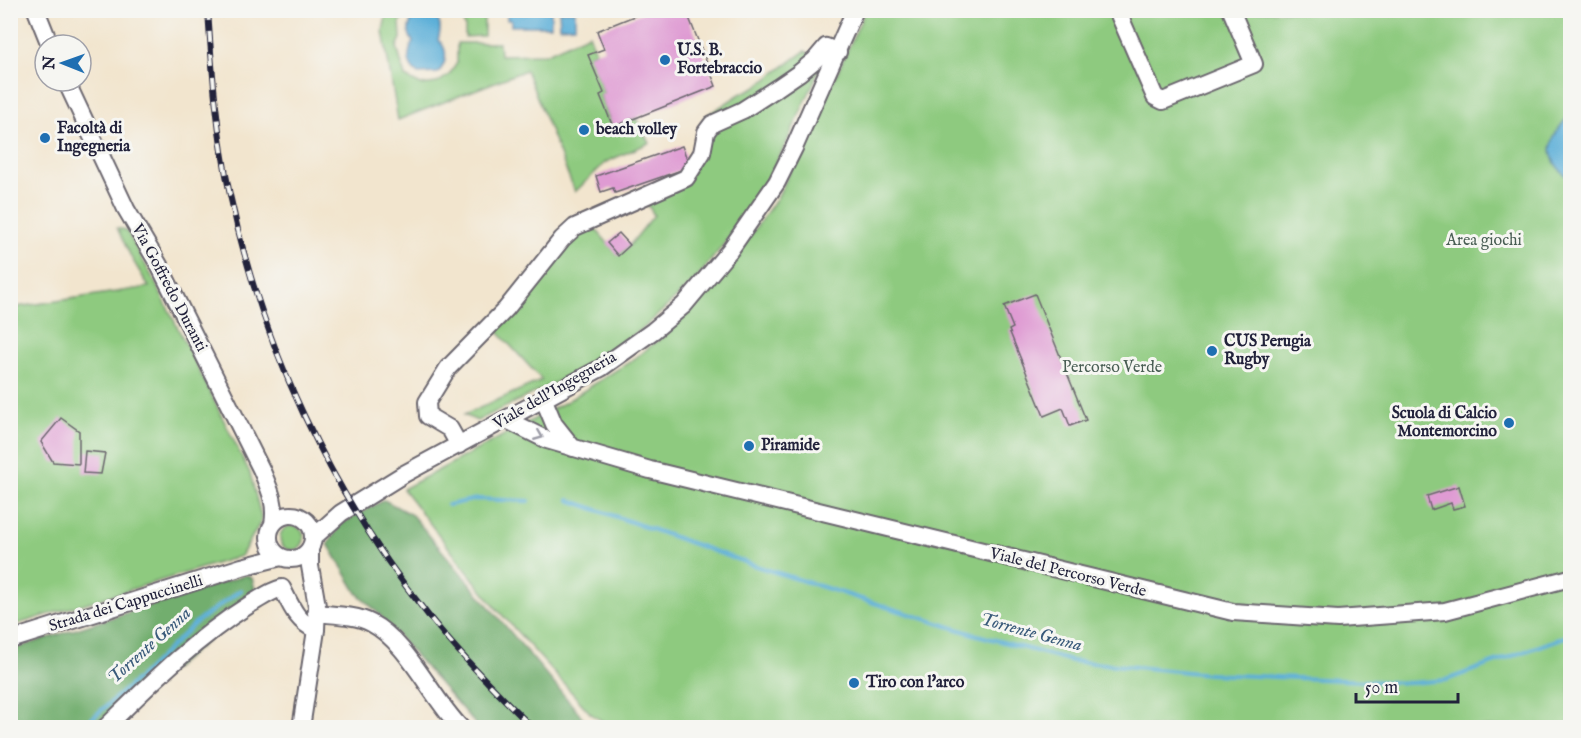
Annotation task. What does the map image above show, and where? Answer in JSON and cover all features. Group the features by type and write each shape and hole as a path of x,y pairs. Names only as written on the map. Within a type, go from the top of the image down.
{"street":[{"path":"36,10 45,33"},
{"name":"Viale dell'Ingegneria","path":"312,543 341,513 404,474 601,368 653,331 684,305 709,277 758,212 777,182 838,52 855,10"},
{"path":"1117,10 1155,97 1163,101 1254,64 1231,10"},
{"path":"459,445 450,429 428,416 427,402 448,368 506,309 562,239 575,228 686,178 702,153 706,132 712,124 743,110 777,88 807,67 826,47 838,52"},
{"name":"Via Goffredo Duranti","path":"72,93 126,209 159,265 206,356 273,496 275,512 271,531"},
{"path":"544,400 554,424 573,448"},
{"name":"Viale del Percorso Verde","path":"507,420 528,432 573,448 650,470 1233,612 1338,619 1445,611 1570,578"},
{"name":"Via Goffredo Duranti","path":"273,496 286,509 299,516"},
{"name":"Viale dell'Ingegneria","path":"299,516 320,518 341,513"},
{"path":"242,567 283,516 299,516 311,526 312,584 316,622 301,728"},
{"path":"271,531 272,549 287,558 312,584"},
{"path":"287,558 306,554 312,543"},
{"name":"Strada dei Cappuccinelli","path":"10,640 242,567 287,558"},
{"path":"105,728 160,674 233,616 273,591 282,588 299,620 305,625 334,615 369,622 390,635 461,728"}],"green space":[{"name":"Percorso Verde","path":"1449,10 1570,11 1570,727 611,727 590,713 495,607 403,489 566,402 634,359 669,332 715,285 777,198 821,109 865,11 1442,11 1437,15"},
{"path":"387,11 405,11 400,23 401,38 397,47 405,77 421,85 437,83 449,75 457,63 457,43 499,43 500,55 545,54 589,34 596,52 589,55 604,93 600,95 612,127 636,118 649,143 606,162 575,192 526,70 398,120 383,31"},
{"path":"459,11 484,11 484,36 465,37 465,27"},
{"path":"805,51 823,62 785,146 750,211 697,278 645,327 581,370 477,421 464,415 542,380 497,331 581,229 593,226 618,255 630,245 654,215 646,202 686,183 713,132 706,116 757,86"},
{"path":"117,228 126,230 154,280 250,473 262,520 241,556 11,626 11,308 149,287"},
{"path":"384,500 412,515 588,724 593,727 478,727 378,613 357,593 328,544 341,524"},
{"path":"292,526 297,527 303,533 303,543 297,549 292,550 287,549 281,543 280,538 281,533 287,527"},
{"path":"246,575 252,578 255,589 247,607 105,727 11,727 10,650"}],"water":[{"path":"507,11 551,11 551,26 511,26 511,20 507,20"},
{"path":"559,11 575,11 575,26 560,27"},
{"path":"419,14 435,17 439,23 438,40 446,56 438,73 418,74 411,67 409,55 413,42 409,34 409,26"},
{"path":"1570,115 1570,179 1555,163 1551,148 1557,132"}],"building":[{"path":"649,10 686,10 716,86 613,127 600,95 604,93 588,55 604,49 597,31"},
{"path":"682,146 690,167 615,193 613,188 601,192 596,176"},
{"path":"619,233 630,245 618,256 607,243"},
{"path":"1035,294 1086,420 1070,426 1063,408 1044,416 1009,330 1013,328 1004,306"},
{"path":"61,418 79,431 79,464 53,462 41,442"},
{"path":"85,451 105,453 101,474 83,473"},
{"path":"1459,486 1465,506 1453,509 1451,503 1431,510 1427,496"}],"waterway":[{"name":"Torrente Genna","path":"448,505 477,499 529,501"},
{"name":"Torrente Genna","path":"569,500 759,567 970,633 1072,661 1209,674 1410,683 1446,680 1570,635"},
{"name":"Torrente Genna","path":"81,728 143,674 195,623 241,590"}],"railway":[{"path":"208,10 216,103 230,195 261,308 281,363 305,417 331,469 393,568 453,644 533,728"}],"place":[{"name":"U.S. B. Fortebraccio","path":"665,60"},
{"name":"beach volley","path":"584,130"},
{"name":"Facoltà di Ingegneria","path":"45,138"},
{"name":"CUS Perugia Rugby","path":"1212,351"},
{"name":"Scuola di Calcio Montemorcino","path":"1509,423"},
{"name":"Piramide","path":"749,446"},
{"name":"Tiro con l'arco","path":"854,683"}],"park label":[{"name":"Area giochi","path":"1484,241"}]}
